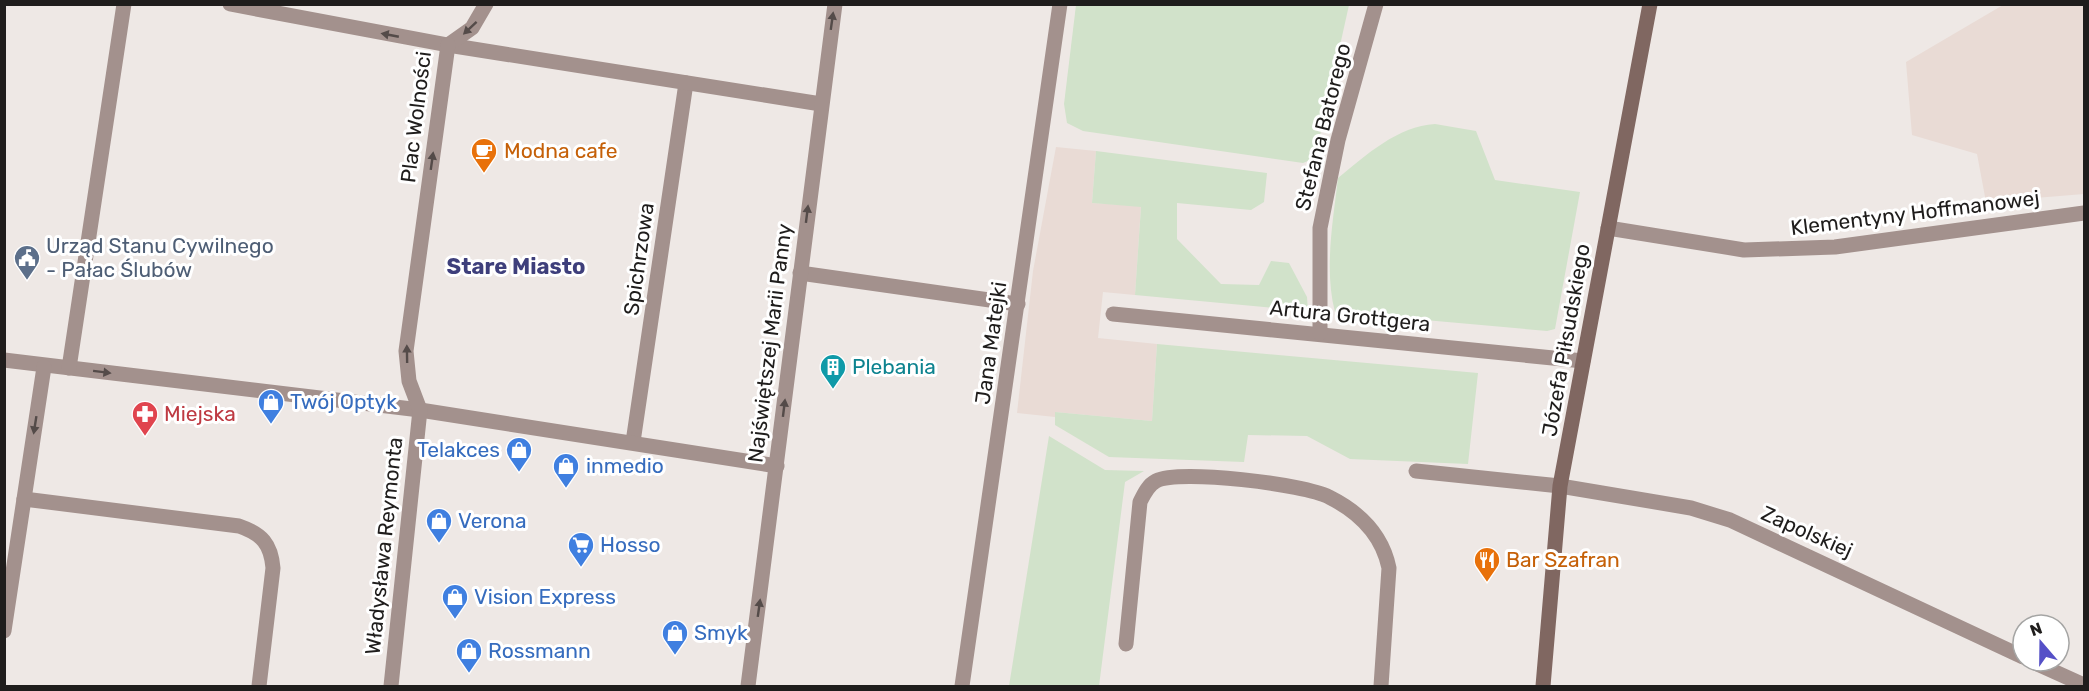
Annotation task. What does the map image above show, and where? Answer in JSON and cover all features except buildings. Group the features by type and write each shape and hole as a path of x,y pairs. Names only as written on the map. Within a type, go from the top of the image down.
{"street":[{"path":"69,368 124,4"},
{"name":"Plac Wolności","path":"230,4 448,45 406,351 409,381 420,410"},
{"path":"448,45 472,28 486,4"},
{"name":"Najświętszej Marii Panny","path":"748,687 835,4"},
{"name":"Jana Matejki","path":"962,687 1060,4"},
{"name":"Stefana Batorego","path":"1320,333 1320,228 1338,140 1376,4"},
{"name":"Józefa Piłsudskiego","path":"1543,687 1560,486 1650,4"},
{"path":"448,45 821,104"},
{"name":"Spichrzowa","path":"633,442 686,83"},
{"name":"Klementyny Hoffmanowej","path":"1608,228 1755,250 1835,247 2085,213"},
{"path":"800,273 1018,304"},
{"name":"Artura Grottgera","path":"1113,314 1583,361"},
{"path":"4,360 44,367 69,368 420,410 777,466"},
{"path":"4,631 44,367"},
{"name":"Władysława Reymonta","path":"391,687 420,410"},
{"name":"Zapolskiej","path":"1416,471 1560,486 1691,508 1730,520 2011,651"},
{"path":"1126,644 1140,502 1146,490 1156,481 1182,476 1306,488 1328,496 1363,520 1385,550 1389,568 1381,687"},
{"path":"24,499 239,526 254,531 265,539 272,554 273,568 259,687"},
{"path":"2058,673 2085,685"}],"shaded area":[{"path":"2003,5 2084,5 2084,194 1986,202 1977,154 1912,135 1906,62"},
{"path":"1056,147 1096,151 1092,203 1141,206 1135,295 1103,292 1098,338 1157,344 1152,421 1055,412 1055,417 1017,413 1033,271"}],"green space":[{"path":"1076,5 1349,5 1315,158 1303,163 1083,131 1067,123 1064,104"},
{"path":"1435,124 1476,131 1495,180 1580,192 1555,329 1547,331 1335,312 1330,262 1338,178 1371,151 1395,136 1421,126"},
{"path":"1096,151 1267,173 1264,202 1251,210 1177,203 1177,239 1221,284 1259,285 1271,261 1289,263 1307,297 1308,311 1135,295 1141,207 1092,203"},
{"path":"1157,344 1478,373 1468,464 1350,459 1307,436 1248,435 1244,462 1109,457 1055,425 1055,412 1152,421"},
{"path":"1049,436 1105,470 1144,471 1125,482 1099,686 1009,686"}],"place":[{"name":"Modna cafe","path":"484,174"},
{"name":"Urząd Stanu Cywilnego - Pałac Ślubów","path":"27,281"},
{"name":"Plebania","path":"833,390"},
{"name":"Twój Optyk","path":"271,425"},
{"name":"Miejska","path":"145,437"},
{"name":"Telakces","path":"519,473"},
{"name":"inmedio","path":"566,489"},
{"name":"Verona","path":"439,544"},
{"name":"Hosso","path":"581,568"},
{"name":"Bar Szafran","path":"1487,583"},
{"name":"Vision Express","path":"455,620"},
{"name":"Smyk","path":"675,656"},
{"name":"Rossmann","path":"469,674"}],"district":[{"name":"Stare Miasto","path":"516,266"}]}
